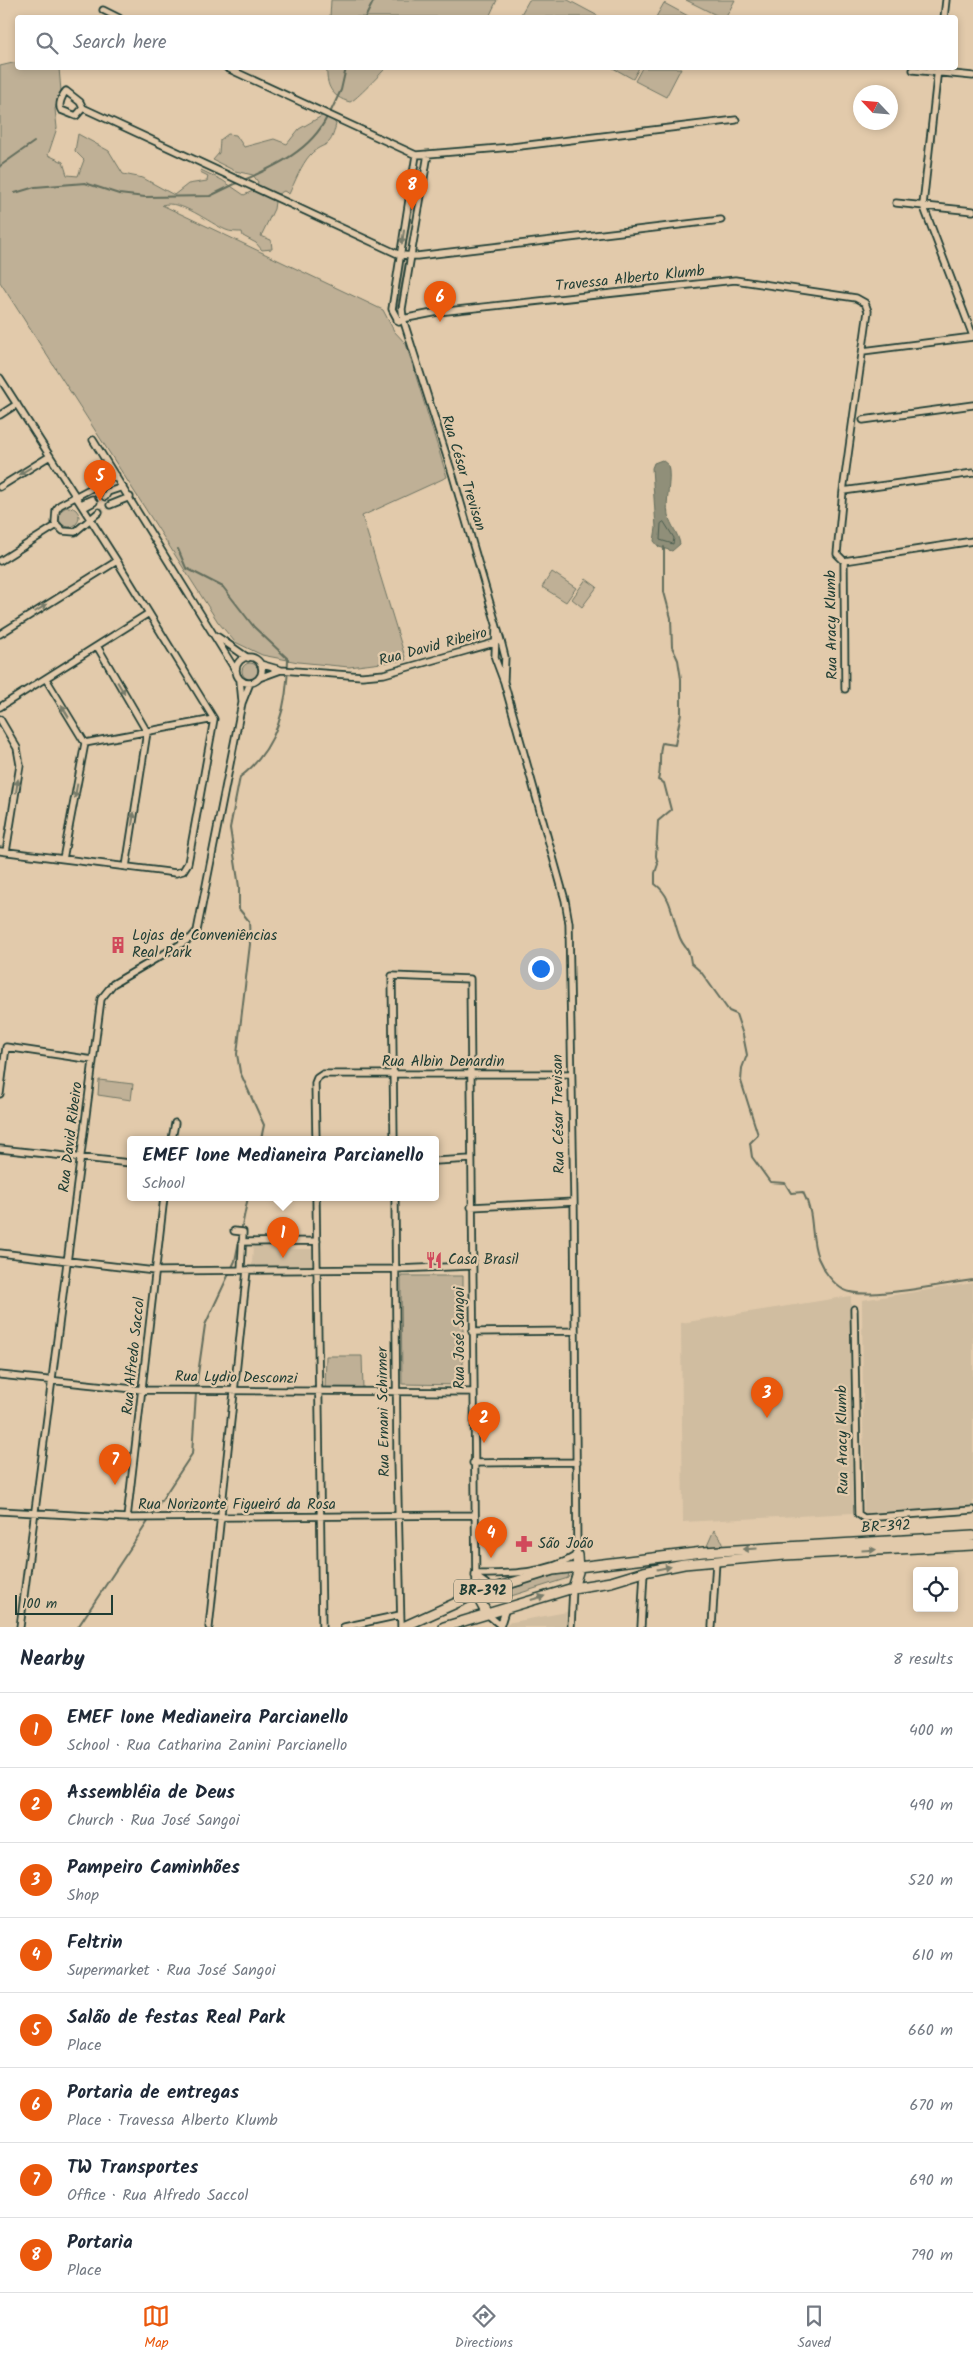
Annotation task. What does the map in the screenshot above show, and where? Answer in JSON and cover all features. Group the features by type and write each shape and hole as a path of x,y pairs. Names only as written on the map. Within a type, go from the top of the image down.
{"highway":[{"name":"BR-392","path":"402,1627 476,1594 538,1574 567,1569 577,1561 591,1566 711,1552 973,1536"},
{"name":"BR-392","path":"444,1627 570,1589 611,1582 644,1572 684,1564 785,1555 973,1545"},
{"path":"576,1578 573,1572 567,1569 577,1561"},
{"path":"570,1589 576,1578 577,1561"},
{"name":"BR-392","path":"476,1594 487,1614"}],"street":[{"path":"944,15 946,0"},
{"path":"103,10 113,15"},
{"path":"231,70 416,155 512,147 736,120"},
{"path":"913,70 938,70 973,76"},
{"path":"863,352 973,337 923,205 938,70"},
{"path":"83,108 76,116 61,110 60,104 64,94 66,92 70,93 80,102 83,108 400,255 411,257 721,220"},
{"path":"400,319 428,154"},
{"path":"400,319 392,310 416,155"},
{"path":"896,203 973,211"},
{"name":"Travessa Alberto Klumb","path":"400,319 438,312 735,280 856,298 865,302"},
{"name":"Rua Aracy Klumb","path":"845,689 844,561 837,554 836,546 868,311 865,302"},
{"name":"Rua César Trevisan","path":"400,319 405,327 453,476 501,641 505,657 504,682"},
{"path":"0,378 117,561 214,719 188,863 183,871 176,873 3,851 20,755 0,719"},
{"path":"0,415 17,404"},
{"path":"864,420 973,405"},
{"path":"93,440 216,635 240,680 250,683 259,678 261,674 260,664 253,658 248,658 216,635"},
{"path":"0,486 50,456"},
{"path":"843,491 973,473"},
{"path":"99,512 75,532 63,531 57,525 54,517 60,505 116,475"},
{"path":"105,494 123,487"},
{"path":"110,505 130,498"},
{"path":"82,506 93,500"},
{"path":"0,561 57,525"},
{"path":"844,561 973,541"},
{"path":"0,634 117,561"},
{"path":"0,707 149,613"},
{"name":"Rua César Trevisan","path":"496,627 495,658 504,682 569,923 574,1202 577,1561"},
{"name":"Rua David Ribeiro","path":"260,664 281,670 362,676 384,674 501,641"},
{"path":"97,646 146,732 126,867"},
{"path":"236,671 240,662 248,658"},
{"name":"Rua David Ribeiro","path":"259,678 281,670"},
{"path":"46,679 85,743 63,859"},
{"name":"Rua David Ribeiro","path":"240,680 242,703"},
{"name":"Rua David Ribeiro","path":"20,1627 101,999 106,990 113,984 191,938 197,931 242,703 250,683"},
{"path":"85,743 214,719"},
{"name":"Rua José Sangoi","path":"394,1074 392,976 470,979 473,1463 476,1594"},
{"path":"0,1094 6,1048 93,1060"},
{"name":"Rua Albin Denardin","path":"316,1136 315,1083 317,1078 323,1074 571,1074"},
{"path":"394,1074 394,1136"},
{"path":"173,1136 175,1123"},
{"path":"0,1149 127,1164"},
{"path":"439,1161 471,1159"},
{"name":"Rua Alfredo Saccol","path":"127,1518 164,1201"},
{"path":"316,1201 322,1627"},
{"name":"Rua Ernani Schirmer","path":"395,1201 398,1516 400,1615 402,1627"},
{"path":"471,1208 574,1202"},
{"path":"209,1627 244,1270 243,1232 234,1231"},
{"path":"242,1242 317,1241"},
{"path":"0,1253 155,1271 396,1269 472,1266"},
{"name":"Rua Aracy Klumb","path":"854,1309 858,1514 864,1518 973,1510"},
{"path":"472,1332 575,1331"},
{"name":"Rua Lydio Desconzi","path":"0,1375 142,1390 473,1392"},
{"path":"473,1463 576,1462"},
{"name":"Rua Norizonte Figueiró da Rosa","path":"0,1511 127,1518 474,1515"},
{"path":"475,1575 508,1574 535,1570 568,1560 577,1561"},
{"path":"712,1627 716,1561"},
{"path":"641,1627 644,1572"},
{"path":"475,1575 492,1588"},
{"path":"570,1589 571,1627"},
{"path":"487,1614 500,1626 506,1608 509,1606"},
{"path":"344,1627 400,1615"}],"shaded area":[{"path":"331,0 497,0 490,15 330,15"},
{"path":"529,0 568,0 596,15 521,15"},
{"path":"686,0 735,0 727,15 716,15"},
{"path":"664,3 686,15 657,15"},
{"path":"15,62 15,70 59,70 61,91 55,109 57,128 48,155 63,162 67,175 78,176 84,160 75,151 78,134 109,151 123,174 143,178 174,195 188,184 207,181 208,176 200,172 201,170 222,180 244,195 255,190 258,182 253,175 235,171 213,160 219,153 220,140 228,134 236,135 244,147 274,139 287,144 299,129 327,113 336,124 329,142 307,159 289,194 284,191 276,195 274,209 261,236 271,240 272,249 262,250 256,243 243,236 242,232 232,232 219,227 186,208 170,204 162,205 383,310 394,331 406,344 447,477 362,516 406,660 349,667 298,662 262,655 235,642 218,622 0,282 0,66"},
{"path":"327,70 384,70 350,102 334,94 328,80"},
{"path":"617,70 638,70 633,79"},
{"path":"641,70 680,70 666,97 635,81"},
{"path":"418,165 420,166 405,251 417,167"},
{"path":"405,259 397,308 395,306 402,261"},
{"path":"69,507 76,510 79,517 76,524 69,527 62,524 59,517 62,510"},
{"path":"552,572 576,588 566,602 542,587"},
{"path":"586,579 597,587 582,607 572,599"},
{"path":"247,663 253,663 258,668 256,677 247,679 242,674 242,668"},
{"path":"99,1080 133,1084 131,1100 98,1095"},
{"path":"253,1243 290,1243 290,1249 312,1249 313,1266 252,1266"},
{"path":"401,1276 463,1276 463,1385 402,1384"},
{"path":"973,1283 973,1507 864,1514 862,1300"},
{"path":"851,1296 853,1513 683,1522 681,1323"},
{"path":"326,1356 362,1356 363,1389 325,1390"},
{"path":"714,1530 723,1542 721,1548 709,1549 707,1546"},
{"path":"565,1572 569,1573 568,1578 486,1604 484,1601 488,1596"},
{"path":"567,1612 566,1627 507,1627 507,1623"}],"water":[{"path":"662,460 668,465 669,471 668,515 680,544 672,551 659,547 654,541 656,528 652,468 654,463"}],"waterway":[{"path":"366,15 374,0"},
{"path":"330,113 341,90 346,70"},
{"path":"244,180 292,156 312,139 327,117"},
{"path":"0,166 34,142"},
{"path":"15,193 35,187 85,183 119,194 145,197 210,196 239,182"},
{"path":"664,547 664,592 671,618 672,647 678,660 681,679 681,713 675,745 662,743 661,747 658,780 664,783 671,810 658,821 656,856 658,864 655,873 655,884 661,889 669,902 680,938 688,951 691,963 701,972 729,1011 736,1014 747,1055 742,1068 741,1081 758,1135 750,1143 752,1157 770,1182 785,1183 791,1193 803,1192 810,1209 815,1249 818,1258 829,1276 844,1290 869,1294 973,1280"},
{"path":"178,549 186,568 223,587 254,627 288,659 286,692 278,724 264,753 240,777 230,828 239,887 239,909 249,921 250,944 237,1054 240,1072 264,1125 262,1136"},
{"path":"196,1388 205,1325 235,1261 247,1201"},
{"path":"151,1516 192,1454 196,1393"},
{"path":"78,1627 149,1520"}],"tunnel":[{"path":"92,499 103,493"},
{"path":"99,512 110,505"}],"place":[{"name":"Portaria","path":"412,210"},
{"name":"Portaria de entregas","path":"440,322"},
{"name":"Salão de festas Real Park","path":"100,501"},
{"name":"Lojas de Conveniências Real Park","path":"118,945"},
{"name":"EMEF Ione Medianeira Parcianello","path":"283,1258"},
{"name":"Casa Brasil","path":"434,1260"},
{"name":"Pampeiro Caminhões","path":"767,1418"},
{"name":"Assembléia de Deus","path":"484,1443"},
{"name":"TW Transportes","path":"115,1485"},
{"name":"São João","path":"524,1544"},
{"name":"Feltrin","path":"491,1558"}]}
